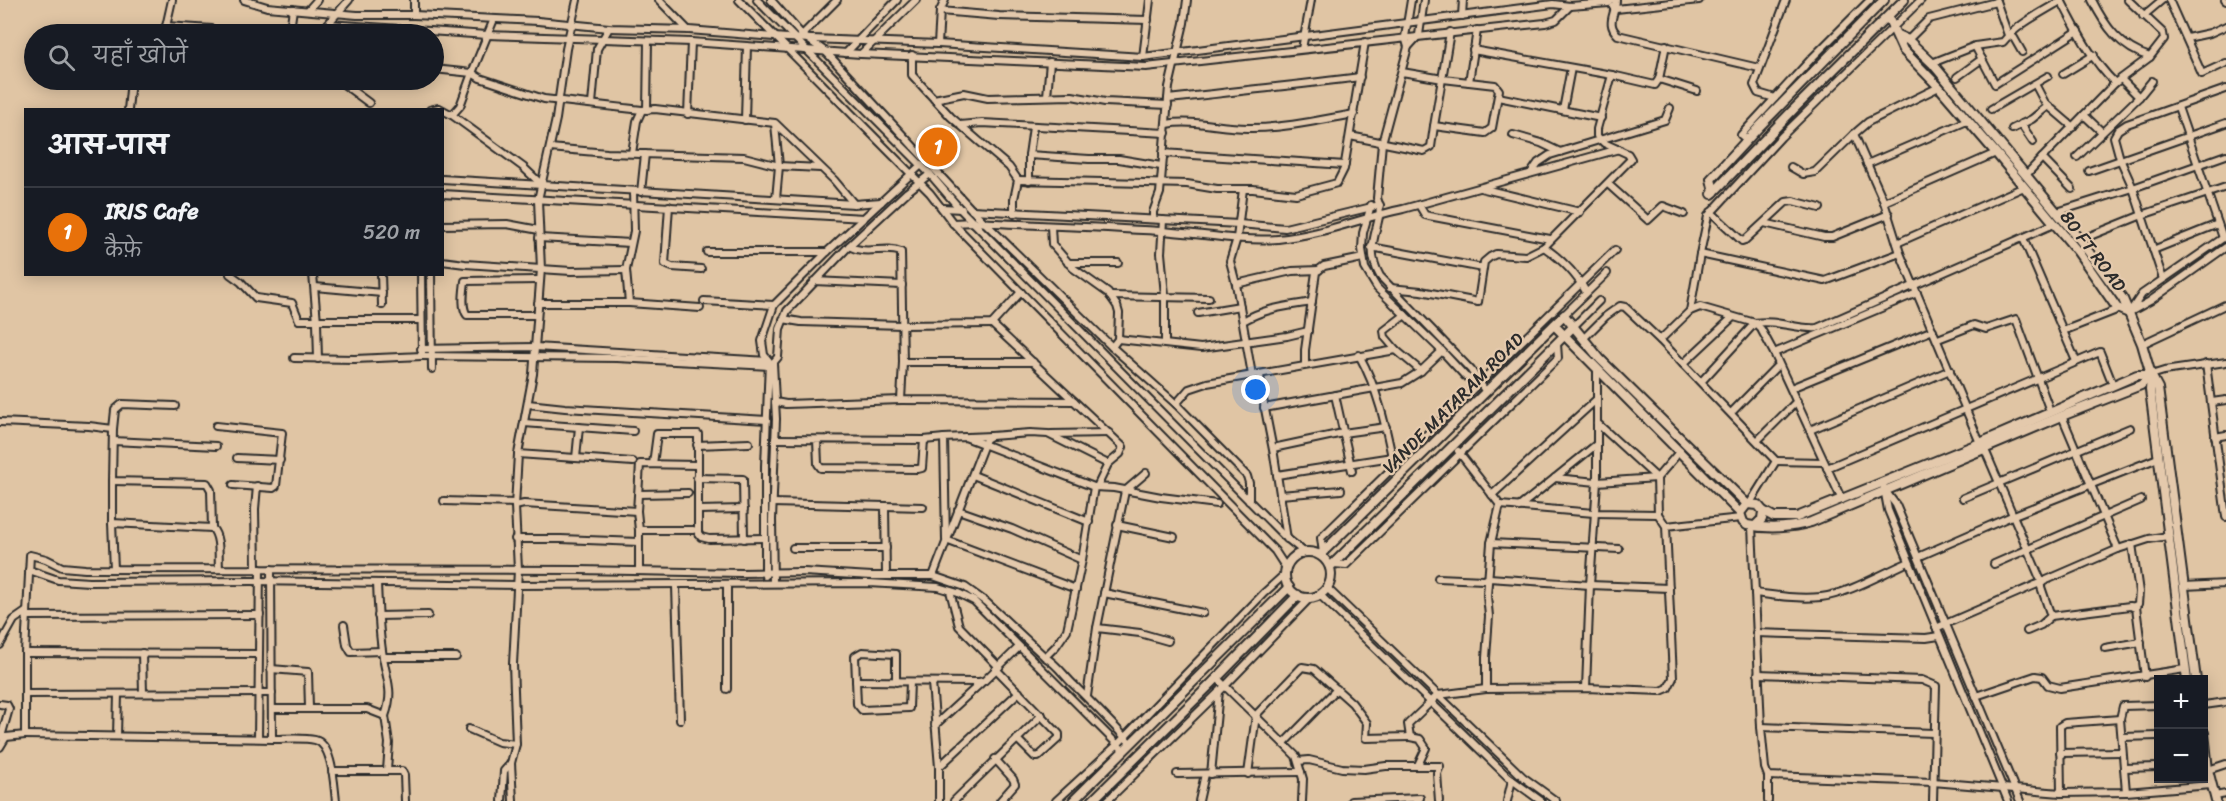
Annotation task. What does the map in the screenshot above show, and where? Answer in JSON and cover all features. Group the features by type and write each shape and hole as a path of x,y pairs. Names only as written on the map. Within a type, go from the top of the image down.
{"main road":[{"path":"1713,193 1711,179 1884,0"},
{"path":"1713,193 1904,0"},
{"path":"1888,17 1896,35"},
{"name":"80 FT ROAD","path":"1896,35 1908,40 1932,63 2026,175 2080,240 2123,299 2129,313"},
{"name":"80 FT ROAD","path":"1896,35 1902,50 1939,87 2078,252 2117,308 2129,313"},
{"path":"2129,313 2142,344 2151,375 2158,388 2195,675"},
{"path":"1564,315 1600,359 1748,503 1758,505 1774,517 1797,517 1884,487"},
{"name":"VANDE MATARAM ROAD","path":"1322,554 1564,315"},
{"path":"1554,325 1680,451 1747,525 1754,526 1796,527 1812,522 1884,487 1982,446 2141,385 2151,375"},
{"name":"VANDE MATARAM ROAD","path":"1331,566 1573,327"},
{"path":"1982,446 2050,411 2137,375 2151,375"},
{"path":"2151,375 2150,390 2186,675"},
{"path":"1740,515 1748,503"},
{"path":"1754,526 1762,519 1763,511"},
{"path":"1304,552 1322,554 1331,566 1327,588 1320,595 1310,598 1298,595 1288,586 1286,571 1293,558 1304,552"},
{"path":"1073,801 1288,586"},
{"path":"1092,801 1218,678 1298,595"},
{"path":"2208,774 2216,798"}],"street":[{"path":"166,24 172,0"},
{"path":"245,0 267,7 357,15 494,19 609,28 689,30 774,37 938,44 1143,57 1553,4 1570,6 1612,1 1616,9"},
{"path":"309,9 317,0"},
{"path":"328,24 349,0"},
{"path":"414,0 414,15"},
{"path":"513,801 511,763 516,744 513,664 518,570 515,505 518,454 534,357 541,269 538,200 550,148 577,0"},
{"path":"658,0 689,30"},
{"path":"739,0 920,183 953,223 1275,551 1286,571 1118,744 1056,801"},
{"path":"757,0 1248,501 1287,539 1304,552"},
{"path":"771,0 805,37 826,52 972,210 1112,347 1176,404 1247,476 1248,501"},
{"path":"805,37 836,0"},
{"path":"846,53 897,0"},
{"path":"861,54 916,0"},
{"path":"938,44 940,11 945,0"},
{"path":"1143,57 1150,0"},
{"path":"1153,219 1160,184 1173,65 1187,0"},
{"path":"1302,49 1311,0"},
{"path":"1411,0 1406,37 1408,47 1382,143 1379,214 1371,247 1375,266 1390,288 1471,370 1485,392"},
{"path":"1408,47 1419,35 1424,0"},
{"path":"1462,0 1462,16"},
{"path":"1616,9 1698,0"},
{"path":"1775,98 1758,93 1754,85 1786,0"},
{"path":"1747,140 1742,135 1870,0"},
{"path":"1690,311 1706,221 1711,212 1781,137 1921,0"},
{"path":"1932,63 1975,46 2003,42 2008,35 2062,0 2078,31 2105,73 2139,97"},
{"path":"2092,0 2099,14 2120,42 2134,52 2150,57"},
{"path":"2026,175 2118,81 2150,57 2164,39 2163,33 2128,0"},
{"path":"2143,16 2162,0"},
{"path":"2169,0 2202,74 2226,63"},
{"path":"1908,40 1929,19 1996,1 2008,35 2014,38 2022,52"},
{"path":"444,33 691,42 861,54 1146,67 1419,35 1545,23 1556,20 1570,6"},
{"path":"291,24 293,9"},
{"path":"1616,9 1611,18 1611,25 1618,35 1759,68"},
{"path":"940,11 999,16 1148,20"},
{"path":"452,115 460,106 494,19"},
{"path":"2187,38 2210,33 2226,26"},
{"path":"592,104 595,56 600,39 609,28"},
{"path":"1469,82 1477,30"},
{"path":"1975,46 1995,84 2078,31"},
{"path":"1350,136 1424,151 1429,150 1450,32"},
{"path":"632,153 637,121 644,110 648,41"},
{"path":"688,114 691,42"},
{"path":"1018,180 1160,184 1296,194 1337,183 1343,175 1345,165 1365,42"},
{"path":"1473,50 1612,75 1652,86 1659,79 1666,45"},
{"path":"744,120 747,46"},
{"path":"912,55 912,75 960,125 1009,167 1018,180 1014,214"},
{"path":"2063,74 2094,55"},
{"path":"1956,77 1982,59"},
{"path":"1047,96 1050,62"},
{"path":"1563,110 1571,68"},
{"path":"444,70 472,73 480,78 544,99 775,123 854,204"},
{"path":"1402,72 1443,80 1495,85 1499,90 1492,129 1489,131 1485,133 1434,126"},
{"path":"1390,288 1478,302 1484,262 1496,254 1526,256 1544,247 1631,159 1628,154 1600,140 1597,136 1612,75"},
{"path":"1991,109 2048,76"},
{"path":"934,99 964,93 988,98 1072,96 1105,102 1168,102 1209,93 1237,92 1360,77"},
{"path":"1659,79 1697,91"},
{"path":"2077,157 2139,97 2152,81"},
{"path":"2035,84 2048,106 2073,127"},
{"path":"1791,167 1803,174 1815,172 1868,122 1939,87"},
{"path":"2163,279 2114,137 2118,130 2127,124 2226,89"},
{"path":"128,108 130,90"},
{"path":"351,90 369,103"},
{"path":"1498,97 1601,118"},
{"path":"2012,129 2032,119 2048,106"},
{"path":"2129,313 2142,294 2224,237 2178,107"},
{"path":"1530,174 1543,159 1560,152 1665,120 1670,108"},
{"path":"444,111 523,167 541,184"},
{"path":"1167,124 1180,122 1236,128 1268,128 1354,114"},
{"path":"2084,115 2102,132"},
{"path":"1868,164 1966,121"},
{"path":"775,123 779,166 776,199"},
{"path":"960,125 981,123 1166,133"},
{"path":"2089,171 2188,134 2226,123"},
{"path":"2021,124 2033,142"},
{"path":"1029,181 1029,155 1033,127"},
{"path":"1854,134 1889,214 1900,253 1982,446 2014,515 2041,583 2051,616"},
{"path":"1513,135 1541,143 1560,152"},
{"path":"550,148 744,157 779,166 821,168"},
{"path":"953,223 1162,231 1237,238 1289,237 1354,223 1379,214 1419,205 1618,149"},
{"path":"1163,153 1345,165"},
{"path":"1884,202 1996,153"},
{"path":"641,192 645,154"},
{"path":"1029,155 1119,159 1161,166"},
{"path":"2057,212 2226,156"},
{"path":"2042,158 2072,189"},
{"path":"773,583 776,402 771,364 764,355 762,341 774,305 827,252 921,165"},
{"path":"765,583 767,420 771,364 778,357 783,319 787,311 814,281 849,246 907,192 930,174"},
{"path":"444,179 854,204 881,202"},
{"path":"1608,184 1647,220 1663,206 1684,214"},
{"path":"1897,243 2024,187"},
{"path":"2080,240 2142,215 2226,187"},
{"path":"1479,188 1580,212"},
{"path":"1243,189 1237,238 1230,261 1252,375"},
{"path":"629,303 626,270 635,220 633,191"},
{"path":"1713,193 1718,205"},
{"path":"444,194 864,218"},
{"path":"942,208 1285,228 1368,207 1379,201"},
{"path":"1711,212 1742,241 1786,202 1793,201 1820,208"},
{"path":"1419,205 1425,215 1550,239"},
{"path":"669,206 664,264 672,267 702,269"},
{"path":"1368,207 1369,217 1363,233 1363,258 1365,268 1377,288 1465,376 1479,384"},
{"path":"1764,223 1832,237 1889,214"},
{"path":"1163,220 1161,253 1165,298 1164,343"},
{"path":"444,225 507,224 539,230"},
{"path":"1660,340 1690,311 1700,308 1755,323 1766,321 1806,329 1817,328 2054,224"},
{"path":"2153,250 2218,224"},
{"path":"1051,226 1052,244 1068,263 1110,296 1119,313 1118,339 1112,347"},
{"path":"539,238 631,243"},
{"path":"2023,238 2076,361"},
{"path":"849,246 861,251 899,250 902,255 901,400"},
{"path":"1371,247 1483,268"},
{"path":"1544,247 1560,259 1582,283 1586,292"},
{"path":"2129,313 2150,301 2226,247"},
{"path":"1322,554 1321,538 1615,250"},
{"path":"707,252 827,252"},
{"path":"1700,254 1825,281 1900,253"},
{"path":"1305,365 1316,272 1324,266 1363,258"},
{"path":"444,261 571,272 626,270"},
{"path":"1068,263 1118,264"},
{"path":"465,264 464,310 467,315 537,315"},
{"path":"1236,284 1292,271 1319,270"},
{"name":"VANDE MATARAM ROAD","path":"1564,315 1607,273"},
{"path":"233,276 254,297 290,302 294,305 299,320 317,322 421,320"},
{"path":"313,276 318,359"},
{"path":"381,276 382,305"},
{"path":"421,276 422,353"},
{"path":"430,276 432,369"},
{"path":"465,280 539,280"},
{"path":"814,281 902,285"},
{"path":"315,287 382,293"},
{"path":"992,324 1022,292"},
{"path":"1774,353 1917,293"},
{"path":"1110,296 1209,298"},
{"path":"704,301 774,305"},
{"name":"VANDE MATARAM ROAD","path":"1573,327 1599,301"},
{"path":"1243,321 1273,308 1312,302"},
{"path":"538,303 629,303 700,308"},
{"path":"2142,344 2225,305"},
{"path":"1198,313 1240,306"},
{"path":"1583,339 1606,316 1620,306 1625,307 1776,460 1823,462"},
{"path":"2063,331 2117,308"},
{"path":"1405,315 1384,331 1385,337 1396,350 1421,371"},
{"path":"1683,364 1733,317"},
{"path":"783,319 801,322 903,325 992,324 1109,433 1123,450 1108,464 1096,487 1067,630 1045,657"},
{"path":"1938,339 1974,325 1986,329 2016,319 2050,411"},
{"path":"1755,323 1761,329 1774,353 1842,500"},
{"path":"1701,382 1755,323"},
{"path":"1791,388 1933,330"},
{"path":"1118,339 1201,348 1308,331"},
{"path":"1331,566 1346,565 1558,358 1557,344"},
{"path":"431,353 535,347 771,364"},
{"path":"1176,404 1189,388 1396,350"},
{"path":"1264,408 1402,383 1421,371 1442,351"},
{"path":"1827,468 2100,352 2113,385"},
{"path":"294,358 318,359 431,353 771,364"},
{"path":"1359,356 1382,408 1394,467"},
{"path":"903,362 1033,362"},
{"path":"2151,375 2226,362"},
{"path":"2206,364 2215,437 2224,483 2226,517"},
{"path":"1731,412 1778,365"},
{"path":"1586,688 1597,482 1597,369"},
{"path":"1810,430 1950,370"},
{"path":"1260,374 1287,539"},
{"path":"1335,395 1352,471"},
{"path":"1492,495 1597,399"},
{"path":"776,402 786,404 901,400 1074,401"},
{"path":"2212,402 2226,400"},
{"path":"1758,440 1797,401"},
{"path":"114,569 112,481 115,410 122,404 175,406"},
{"path":"528,404 767,420"},
{"path":"2062,416 2118,549"},
{"path":"0,423 113,429"},
{"path":"524,423 633,431"},
{"path":"1597,423 1657,478"},
{"path":"216,426 281,432 282,435 276,486 233,484"},
{"path":"576,458 579,427"},
{"path":"1272,448 1343,433 1386,427"},
{"path":"1963,498 2130,428"},
{"path":"653,465 655,437 659,432 698,434 698,533 701,537 709,539 765,538"},
{"path":"775,439 924,440 1030,433 1109,433"},
{"path":"1047,434 1108,464"},
{"path":"2215,437 2226,435"},
{"path":"933,576 986,439 991,436"},
{"path":"965,437 1096,487 1217,504"},
{"path":"944,438 946,540"},
{"path":"817,440 818,464 821,468 885,469 922,468 924,440"},
{"path":"114,441 216,446"},
{"path":"697,445 749,443"},
{"path":"1519,507 1597,444"},
{"path":"1452,446 1500,505 1594,513 1658,514"},
{"path":"1410,737 1408,724 1438,695 1486,689 1586,688 1661,691 1668,688 1673,678 1666,526 1658,514 1657,478 1680,451"},
{"path":"518,454 633,462"},
{"path":"1277,475 1392,457"},
{"path":"237,458 280,460"},
{"path":"1918,557 2014,515 2158,458"},
{"path":"1748,503 1776,460"},
{"path":"639,571 637,511 640,464 697,465"},
{"path":"1087,696 1097,628 1125,491 1146,473"},
{"path":"973,475 1089,522"},
{"path":"698,478 743,479 744,539"},
{"path":"1555,478 1597,482 1657,478"},
{"path":"112,481 207,483 212,490 212,528 217,541 219,569"},
{"path":"257,486 255,509 258,569 261,581 258,738"},
{"path":"1884,487 1896,506 2020,801"},
{"path":"1884,487 1888,510 2008,801"},
{"path":"1280,495 1341,490"},
{"path":"639,494 688,493"},
{"path":"1994,564 2141,500"},
{"path":"444,501 637,511"},
{"path":"773,503 923,507"},
{"path":"1486,689 1491,543 1500,505"},
{"path":"885,506 886,575"},
{"path":"698,510 744,509"},
{"path":"958,510 1012,529 1082,560"},
{"path":"1666,526 1740,515"},
{"path":"112,523 212,528"},
{"path":"1117,525 1174,537"},
{"path":"1754,526 1758,674 1761,728 1765,768 1768,776 1768,801"},
{"path":"639,530 693,530"},
{"path":"1936,628 2118,549 2149,539 2168,536"},
{"path":"515,539 639,542"},
{"path":"946,540 1076,589"},
{"path":"1491,543 1619,549"},
{"path":"2027,631 2041,625 2051,616 2133,607 2138,604 2139,592 2132,544"},
{"path":"793,548 886,548"},
{"path":"25,735 26,613 30,555 46,559 62,567 114,569 639,571 933,576 965,587 986,602 1045,657 1056,664 1074,686 1087,696 1131,744"},
{"path":"1755,593 1823,597 1909,562"},
{"path":"271,569 272,739"},
{"path":"29,570 58,580 89,582 922,585 950,591 974,601 1124,750"},
{"path":"413,570 414,584"},
{"path":"1438,578 1484,580 1489,578 1669,588"},
{"path":"377,583 378,616 389,683 390,702 385,716 389,743 387,770"},
{"path":"728,584 728,688"},
{"path":"2184,585 2226,584"},
{"path":"676,585 680,720"},
{"path":"1327,588 1523,777 1556,801"},
{"path":"950,591 959,626 1058,732 1059,736 1040,756 1035,757 1017,739"},
{"path":"1104,593 1203,614"},
{"path":"1320,595 1512,780 1541,801"},
{"path":"1107,801 1225,686 1310,598"},
{"path":"2133,607 2136,608 2138,615 2145,677"},
{"path":"0,645 14,620 26,613 260,615"},
{"path":"378,616 428,615"},
{"path":"344,625 347,645 351,652 456,657"},
{"path":"1097,628 1140,633 1168,641"},
{"path":"1756,633 1926,638 1939,636"},
{"path":"2104,648 2141,642"},
{"path":"935,725 1019,647"},
{"path":"25,653 259,654"},
{"path":"142,653 142,693"},
{"path":"896,682 896,654 857,653 855,656 859,708 866,710 909,708 910,682"},
{"path":"1248,774 1256,715 1302,667 1314,669 1352,703 1366,723 1366,738 1410,737 1420,739 1426,748 1418,765"},
{"path":"272,669 308,672 309,708"},
{"path":"1976,696 2036,676 2042,677 2048,685 2060,688 2145,677 2185,669"},
{"path":"1758,674 1922,680 1932,683 1936,686 1933,801"},
{"path":"1218,678 1296,756 1303,779 1302,801"},
{"path":"856,681 932,683 984,681"},
{"path":"932,683 939,767 939,801"},
{"path":"1284,743 1337,689"},
{"path":"1199,801 1208,774 1219,691"},
{"path":"939,767 1020,692"},
{"path":"26,694 272,693"},
{"path":"117,736 118,694"},
{"path":"2208,704 2226,702"},
{"path":"0,704 7,705 9,709 0,747"},
{"path":"2126,792 2120,719 2123,706 2154,705"},
{"path":"272,709 367,709 385,716"},
{"path":"954,801 1042,715"},
{"path":"2061,793 2060,726 2066,723 2120,719"},
{"path":"1761,728 1934,734"},
{"path":"469,729 499,742 516,744"},
{"path":"2,737 25,735 317,740 324,745 332,771 336,801"},
{"path":"2122,738 2154,736"},
{"path":"2060,753 2122,752"},
{"path":"995,759 1015,784 1000,801"},
{"path":"1298,761 1309,760 1342,768 1364,769 1418,765 1440,766 1437,773 1439,801"},
{"path":"502,801 504,771 511,763"},
{"path":"2208,768 2226,764"},
{"path":"2124,768 2154,767"},
{"path":"332,771 402,771 405,801"},
{"path":"1176,774 1301,772"},
{"path":"1768,776 1933,782 2061,793 2126,792 2211,784"},
{"path":"1507,801 1512,780"},
{"path":"2216,798 2226,794"},
{"path":"1351,801 1420,798"}],"place":[{"name":"IRIS Cafe","path":"938,147"}]}
